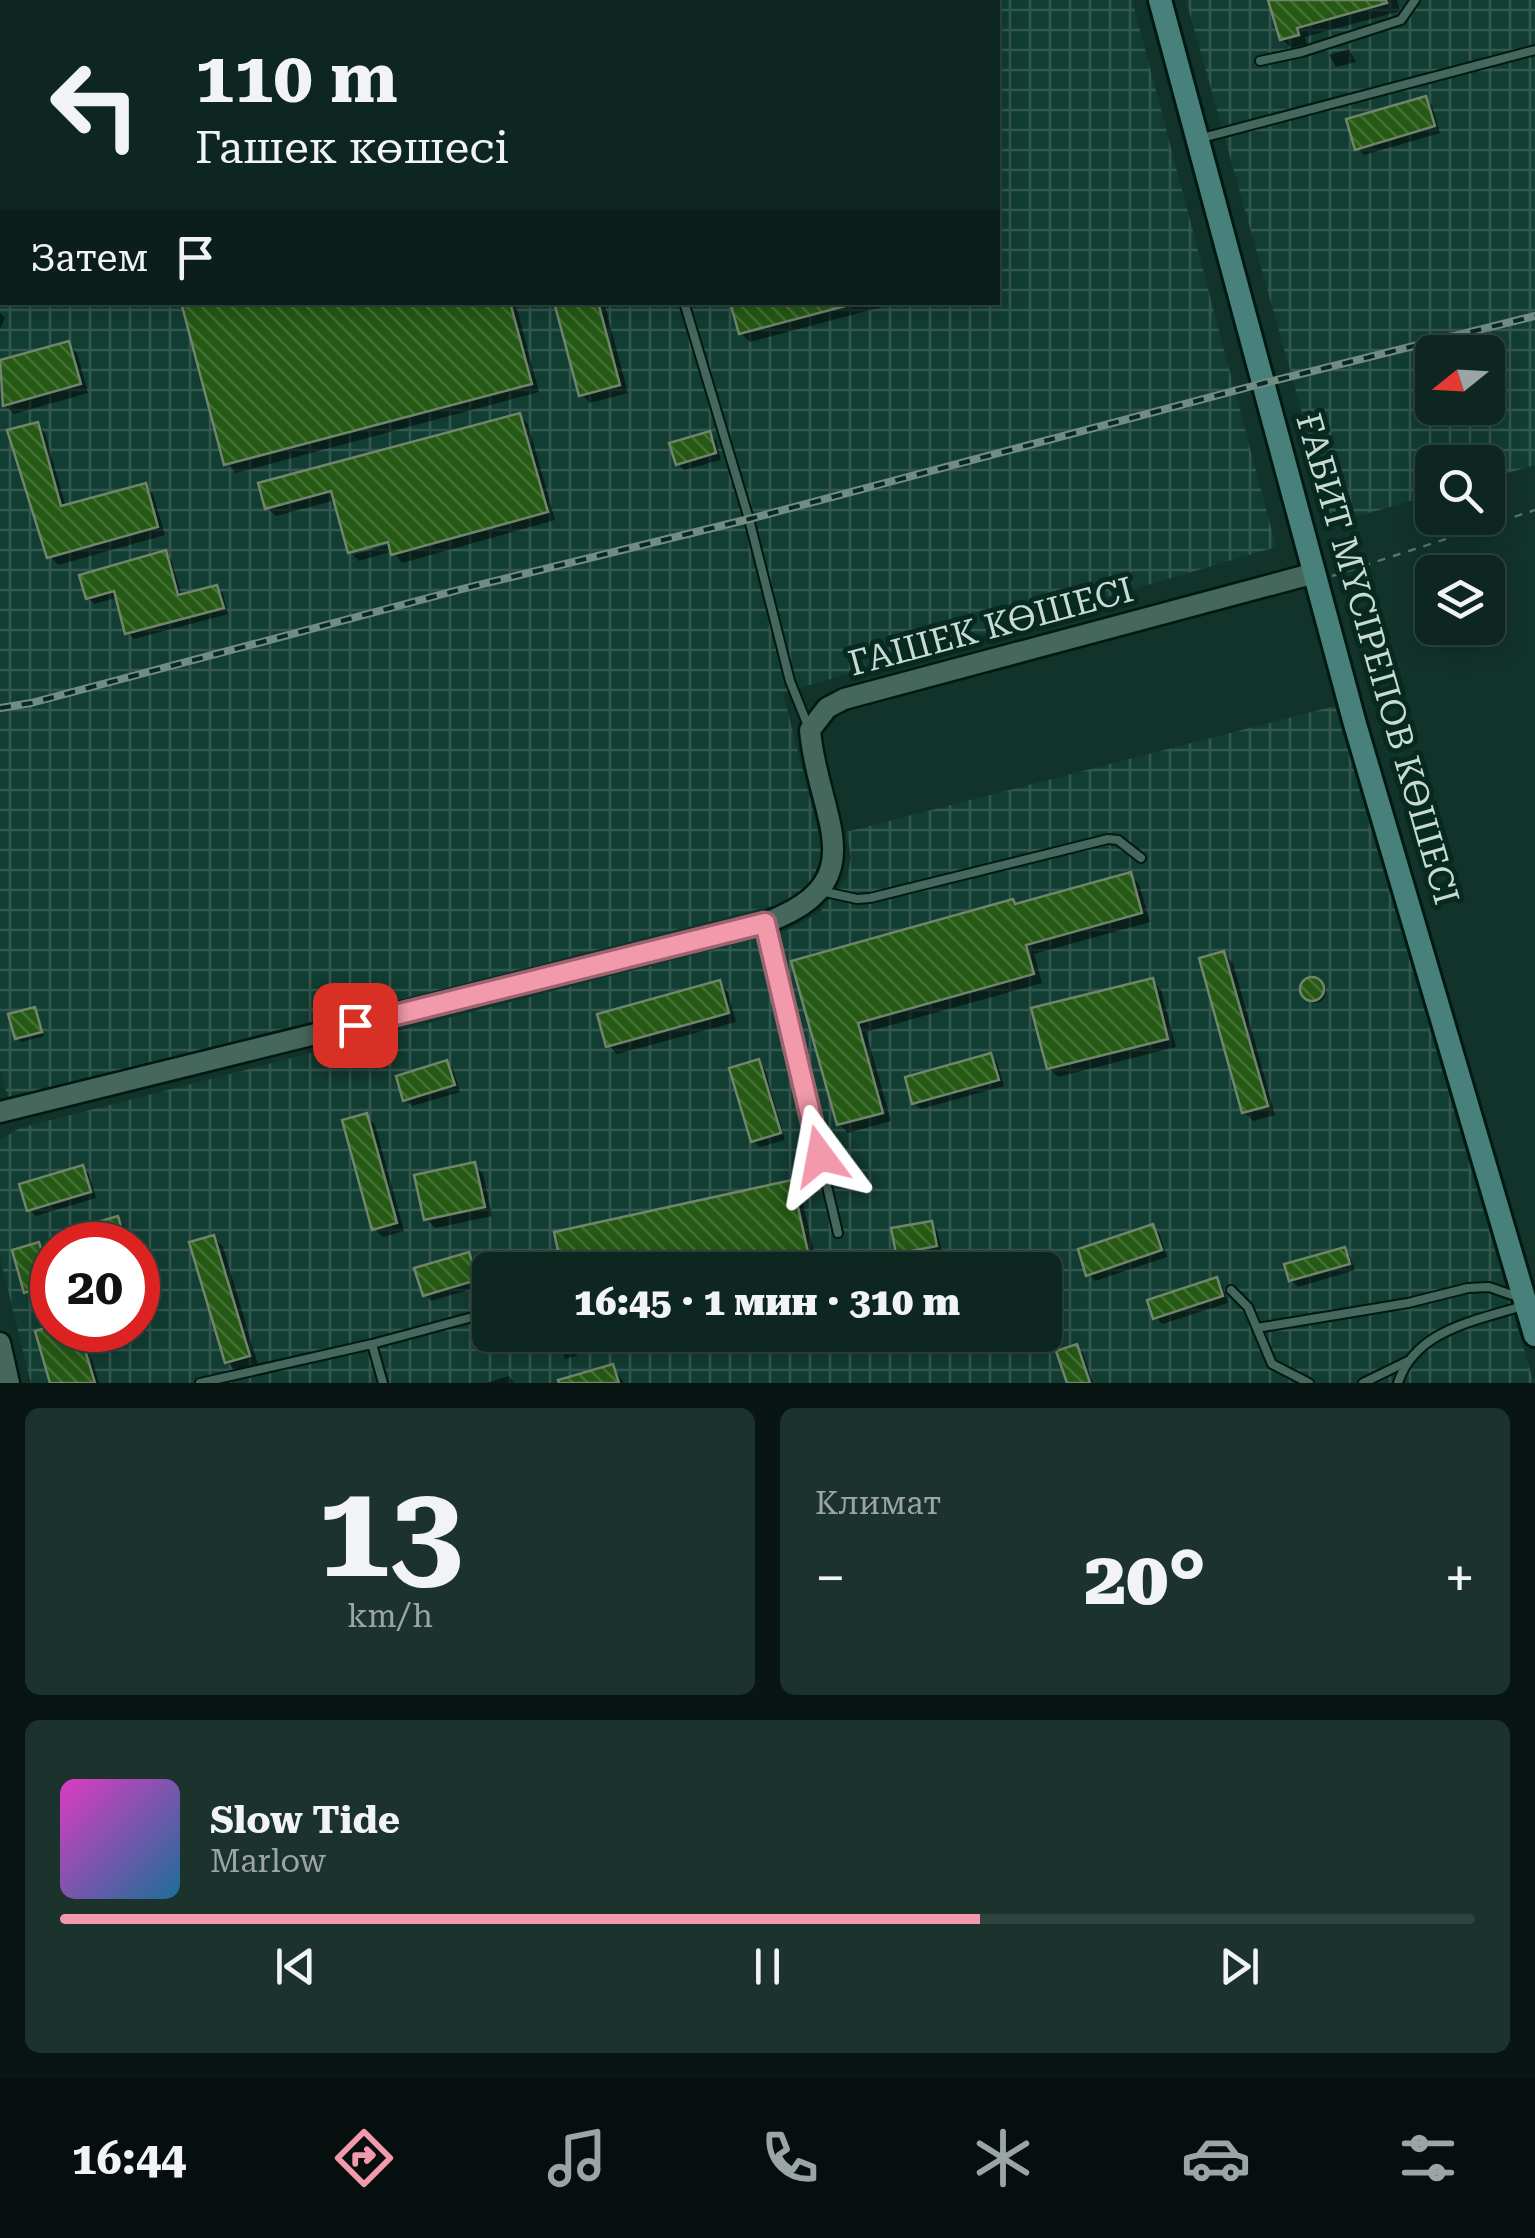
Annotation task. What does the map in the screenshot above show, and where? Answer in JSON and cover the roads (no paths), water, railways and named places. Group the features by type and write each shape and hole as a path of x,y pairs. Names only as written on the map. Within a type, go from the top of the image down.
{"main road":[{"name":"ҒАБИТ МҮСІРЕПОВ КӨШЕСІ","path":"1166,2 1198,139 1355,724 1535,1335"}],"street":[{"name":"ГАШЕК КӨШЕСІ","path":"810,730 826,708 844,700 1316,577"},
{"path":"0,1112 765,923 804,906 822,891 830,872 832,839 810,730"},
{"path":"0,1344 10,1383"}],"lane":[{"path":"1260,62 1401,20 1415,0"},
{"path":"1198,139 1535,50"},
{"path":"685,305 749,520 790,682 810,730"},
{"path":"822,891 870,898 1108,839 1118,840 1141,858"},
{"path":"765,923 838,1234"},
{"path":"1258,1328 1408,1303 1468,1288 1511,1292 1526,1305"},
{"path":"1231,1290 1248,1307 1272,1364 1309,1383"},
{"path":"1363,1383 1408,1361 1442,1332 1526,1305"},
{"path":"200,1383 372,1344 472,1316"},
{"path":"372,1344 383,1383"},
{"path":"1398,1383 1408,1361"}],"railway":[{"path":"0,708 1535,316"}]}
